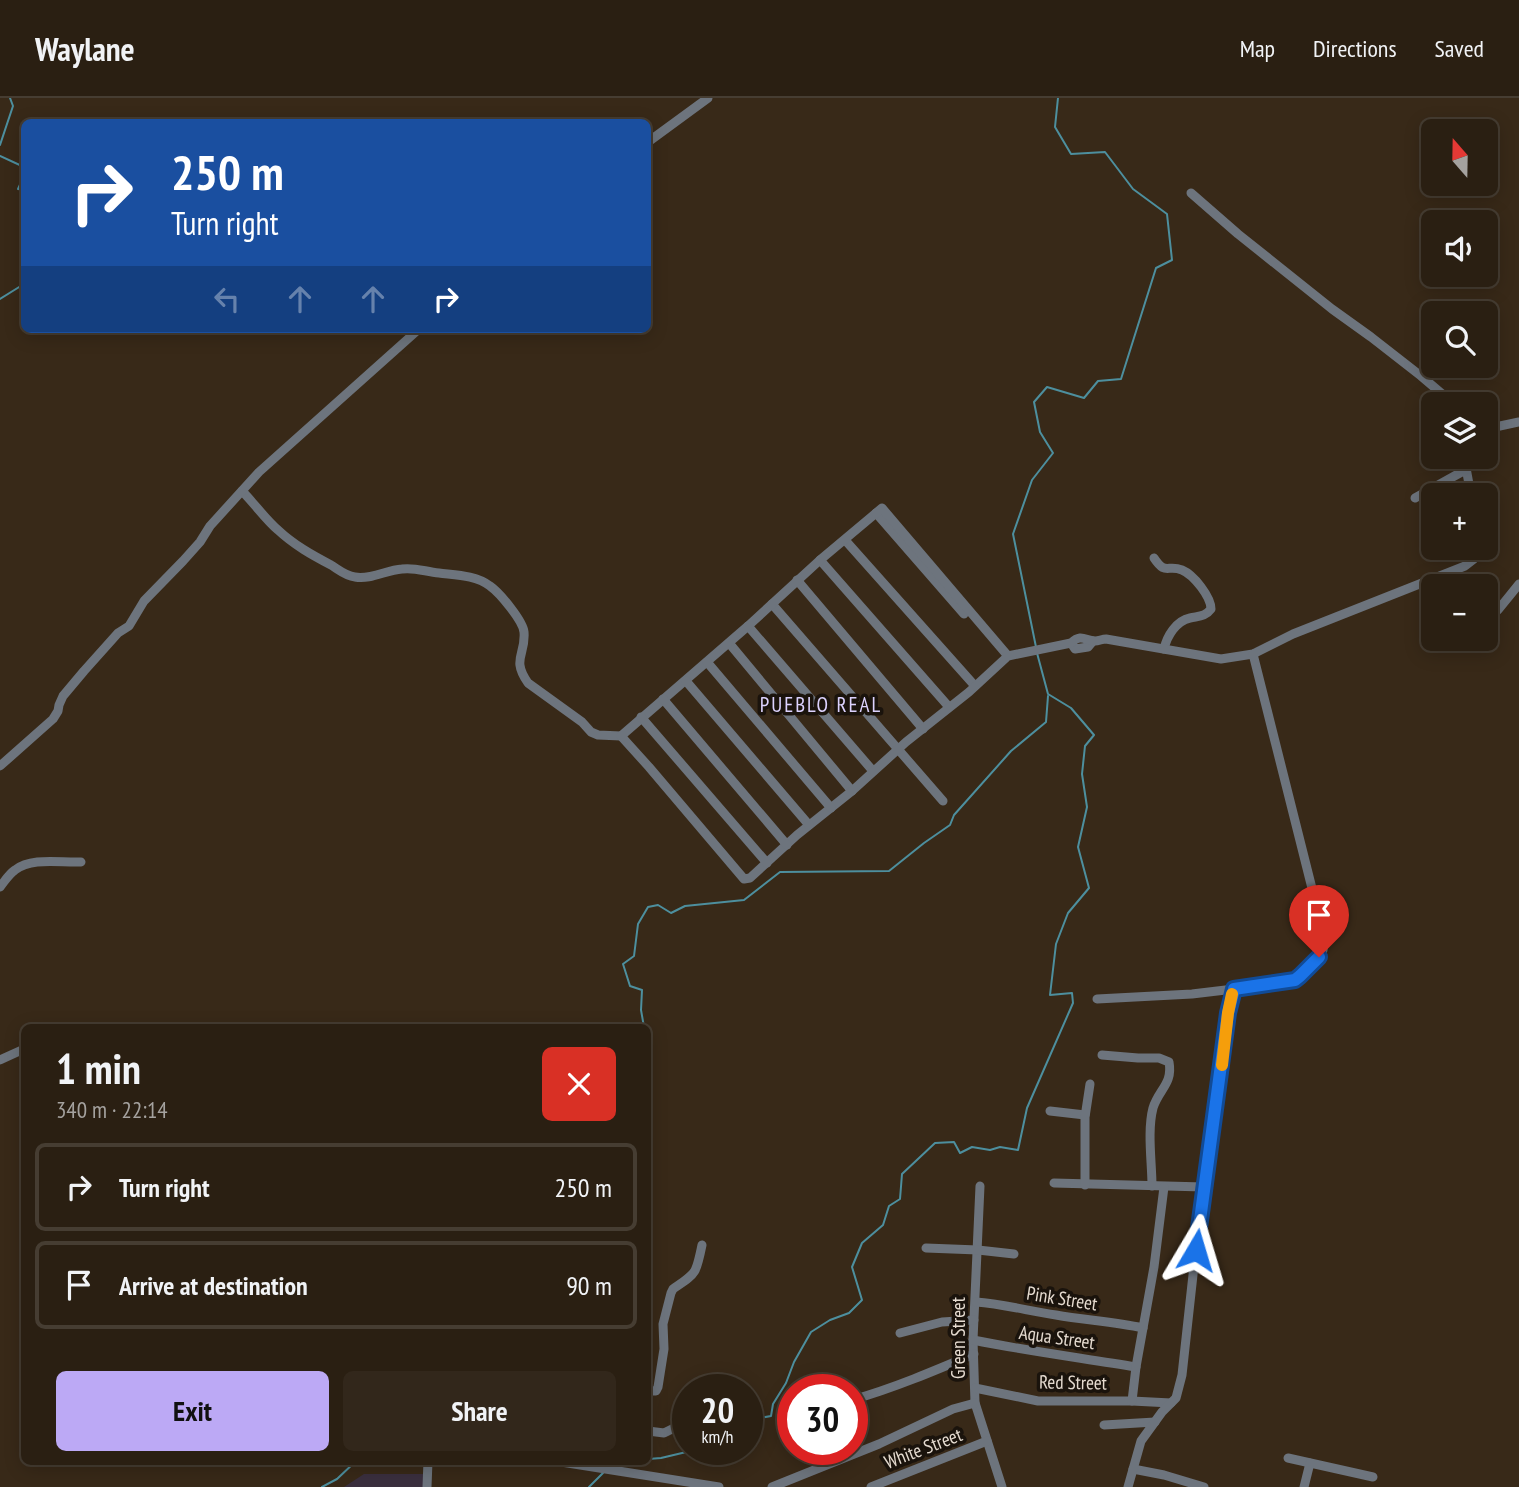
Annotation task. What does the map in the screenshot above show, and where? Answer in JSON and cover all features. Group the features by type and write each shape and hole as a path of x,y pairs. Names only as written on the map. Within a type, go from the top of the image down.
{"street":[{"path":"651,140 708,98"},
{"path":"1191,193 1238,234 1440,392"},
{"path":"0,766 53,719 63,696 83,671 118,632 129,626 144,600 183,561 210,526 259,472 415,333"},
{"path":"1498,426 1519,422"},
{"path":"1415,498 1467,469 1469,483"},
{"path":"242,491 276,529 299,548 348,575 357,578 405,568 472,578 489,585 513,611 524,629 519,667 528,683 598,735 621,736 882,508 1006,658"},
{"path":"845,540 975,686"},
{"path":"1154,558 1160,567 1180,569 1190,574 1211,603 1207,614 1184,620 1177,625 1164,649"},
{"path":"820,560 949,707"},
{"path":"621,736 744,879 750,878 1006,658 1072,643 1080,638 1093,641 1106,639 1221,659 1253,654 1293,634 1465,566 1473,560"},
{"path":"797,580 923,729"},
{"path":"1498,611 1519,584"},
{"path":"772,604 943,801"},
{"path":"748,626 873,771"},
{"path":"729,643 852,791"},
{"path":"1097,999 1192,994 1295,980 1323,950 1324,941 1299,834 1253,654"},
{"path":"707,662 831,808"},
{"path":"686,681 809,825"},
{"path":"663,699 787,845"},
{"path":"642,718 766,863"},
{"path":"0,887 15,869 24,864 81,862"},
{"path":"1128,1487 1142,1441 1176,1398 1182,1375 1204,1187 1228,1013 1234,989"},
{"path":"0,1060 21,1050"},
{"path":"1102,1055 1159,1058 1169,1062 1168,1083 1154,1107 1151,1125 1152,1186"},
{"path":"1085,1185 1086,1115 1090,1084"},
{"path":"1050,1111 1086,1115"},
{"path":"1054,1183 1204,1187"},
{"name":"Green Street","path":"980,1186 973,1340 975,1404 1002,1487"},
{"path":"1132,1401 1164,1187"},
{"path":"651,1391 656,1391 658,1387 664,1343 663,1324 671,1293 692,1278 702,1245"},
{"path":"926,1248 1014,1254"},
{"name":"Pink Street","path":"976,1302 1143,1328"},
{"path":"900,1333 942,1322 974,1320"},
{"name":"Aqua Street","path":"973,1340 1136,1367"},
{"path":"868,1395 905,1383 974,1354"},
{"name":"Red Street","path":"975,1388 1038,1401 1171,1403"},
{"path":"772,1487 878,1444 953,1409 975,1404"},
{"path":"1104,1425 1155,1422"},
{"path":"651,1431 664,1433 672,1428"},
{"name":"White Street","path":"871,1487 987,1441"},
{"path":"1288,1458 1373,1477"},
{"path":"1304,1487 1310,1463"},
{"path":"427,1487 428,1465"},
{"path":"588,1465 719,1487"},
{"path":"1133,1469 1204,1487"}],"shaded area":[{"path":"364,1474 425,1474 424,1487 344,1487"}],"waterway":[{"path":"0,145 13,106 10,98"},
{"path":"1036,647 1013,534 1032,480 1053,453 1040,432 1034,402 1047,387 1084,398 1098,381 1121,379 1156,268 1172,260 1167,214 1133,189 1105,152 1071,154 1055,127 1058,98"},
{"path":"0,156 21,166"},
{"path":"21,182 18,189 21,190"},
{"path":"0,299 21,286"},
{"path":"763,1417 771,1416 773,1404 811,1332 830,1320 849,1313 862,1300 852,1267 862,1243 883,1225 889,1206 900,1199 902,1174 935,1143 954,1142 960,1153 972,1147 1018,1150 1027,1108 1073,1003 1072,993 1050,995 1056,944 1068,913 1089,888 1078,847 1087,807 1082,774 1085,746 1094,735 1071,708 1048,694 1037,653"},
{"path":"643,1024 642,990 630,986 623,964 634,956 638,924 648,907 658,905 671,913 685,906 744,900 780,872 889,871 950,825 954,815 1011,751 1046,722 1048,696"},
{"path":"651,1459 672,1455"},
{"path":"322,1487 337,1479 352,1465"},
{"path":"589,1487 603,1473"}],"slow traffic":[{"path":"1222,1065 1232,994"}],"district":[{"name":"PUEBLO REAL","path":"821,704"}],"route":[{"path":"1196,1250 1228,1013 1234,989 1295,980 1319,957"}]}
